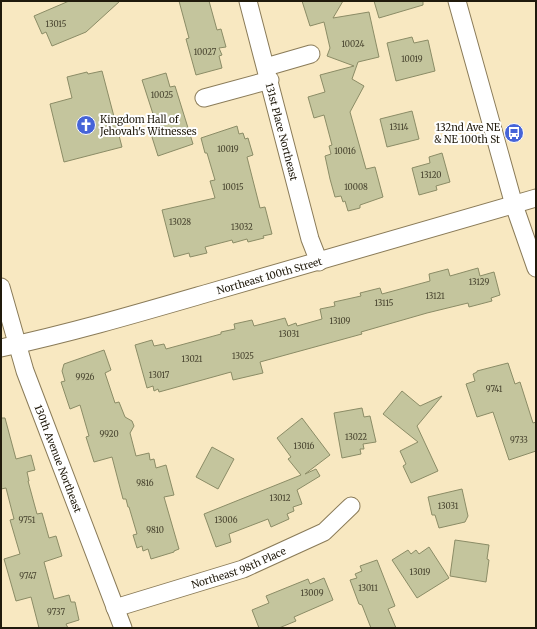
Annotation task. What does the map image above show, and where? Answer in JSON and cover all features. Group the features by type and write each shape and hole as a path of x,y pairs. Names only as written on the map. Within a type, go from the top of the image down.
{"street":[{"name":"131st Place Northeast","path":"248,1 310,238 319,262"},
{"path":"457,1 514,205 536,268"},
{"path":"204,98 268,74 311,54"},
{"name":"Northeast 100th Street","path":"9,346 79,329 319,262 536,198"},
{"name":"130th Avenue Northeast","path":"1,287 9,346 25,371 123,628"},
{"name":"Northeast 98th Place","path":"116,608 243,569 324,532 351,506"}],"building":[{"path":"69,1 120,1 86,32 52,46 46,32 42,34 34,16"},
{"path":"179,1 209,1 217,30 221,29 226,47 219,48 222,55 219,56 222,68 196,75 186,39 189,38"},
{"path":"302,1 343,1 333,18 369,12 379,57 358,62 352,79 364,86 350,112 366,169 375,167 383,197 360,205 360,208 348,211 345,201 343,202 341,196 335,197 330,179 325,156 331,154 329,146 332,145 324,115 314,118 308,97 325,92 320,75 354,66 327,56 330,48 324,22 310,26"},
{"path":"374,1 423,1 423,5 379,18"},
{"path":"412,37 414,43 428,40 435,71 396,81 387,43"},
{"name":"Kingdom Hall of Jehovah's Witnesses","path":"102,71 122,147 64,162 50,104 72,98 67,77 87,72 88,74"},
{"path":"166,73 170,87 175,86 193,144 158,156 151,134 156,132 151,118 154,117 142,80"},
{"path":"412,111 419,139 387,147 380,119"},
{"path":"237,126 239,134 243,133 245,139 248,138 253,155 247,157 260,208 265,207 272,234 263,236 264,238 248,242 247,239 233,243 232,240 205,247 207,253 190,257 189,253 174,257 162,210 215,198 210,181 215,180 201,138"},
{"path":"442,153 450,182 436,186 437,190 419,195 412,168 430,163 429,157"},
{"path":"478,268 480,276 494,272 500,295 491,298 492,301 469,307 468,303 427,313 361,332 362,334 260,362 263,373 233,380 231,372 159,392 158,389 154,391 153,386 147,388 135,345 152,340 154,346 164,344 166,349 221,334 221,332 235,329 234,324 252,320 254,326 285,318 288,326 296,323 297,326 322,319 320,309 335,306 334,302 361,296 360,293 380,288 382,294 430,281 429,274 448,269 450,276"},
{"path":"104,350 111,370 105,373 115,403 119,402 125,417 132,421 134,426 130,433 136,456 149,453 150,460 154,459 156,468 166,465 174,495 164,497 179,549 151,559 148,549 143,551 142,546 137,548 133,535 137,534 126,499 123,499 112,457 94,462 86,437 89,436 80,405 70,409 61,382 65,381 62,371 64,364"},
{"path":"508,363 515,384 520,382 533,423 536,422 536,451 509,460 493,412 477,417 466,384 475,381 473,374 477,371"},
{"path":"402,391 420,406 442,396 417,426 438,471 411,483 403,466 406,464 400,451 418,442 383,414"},
{"path":"362,408 364,417 370,416 376,442 363,444 364,449 360,449 361,454 342,458 334,413"},
{"path":"1,418 5,418 16,459 31,455 35,470 27,472 37,514 42,513 49,538 56,536 62,556 44,562 54,599 69,595 71,602 75,602 79,620 66,624 68,628 39,628 31,597 16,601 4,559 20,554 10,520 14,519 6,488 1,489"},
{"path":"302,418 330,455 305,474 316,469 320,476 297,490 302,504 293,507 294,511 287,514 289,519 271,527 268,519 229,534 231,542 216,547 204,514 301,475 288,459 291,457 277,438"},
{"path":"212,447 234,459 218,489 196,477"},
{"path":"462,489 468,516 465,522 439,528 435,515 432,515 428,497"},
{"path":"455,540 489,545 487,559 489,560 486,582 450,576"},
{"path":"429,547 449,578 417,598 392,560 408,550 411,554 416,550 419,554"},
{"path":"377,560 395,606 388,609 396,628 371,628 362,605 359,604 350,580 357,578 355,574 362,571 360,566"},
{"path":"324,578 333,600 294,617 296,621 279,628 259,628 252,610 269,603 266,596 308,579 310,584"}],"place":[{"name":"Kingdom Hall of Jehovah's Witnesses","path":"86,125"},
{"name":"132nd Ave NE & NE 100th St","path":"514,133"}]}
